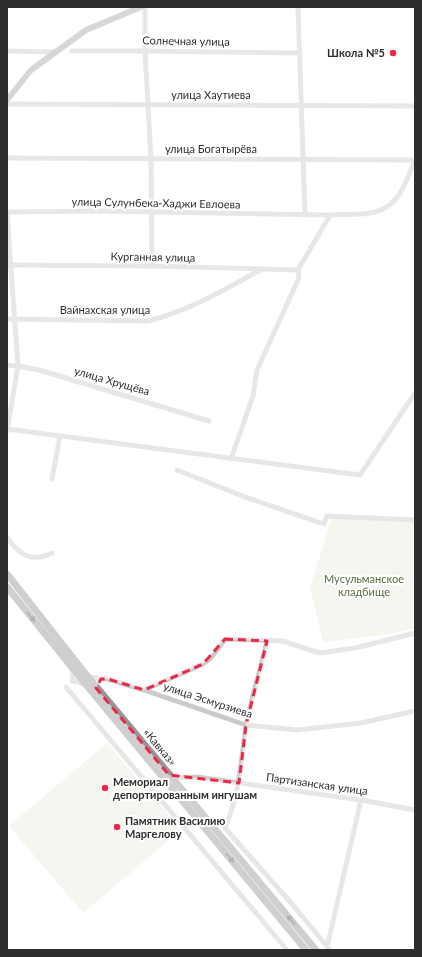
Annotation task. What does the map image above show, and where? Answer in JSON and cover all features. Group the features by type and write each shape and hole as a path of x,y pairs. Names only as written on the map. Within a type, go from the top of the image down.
{"highway":[{"name":"«Кавказ»","path":"7,574 96,688 316,950"},
{"name":"«Кавказ»","path":"7,587 306,950"}],"main road":[{"path":"7,100 31,70 86,30 142,7"}],"street":[{"path":"145,7 145,50 151,159 152,266"},
{"path":"298,7 305,215"},
{"name":"Солнечная улица","path":"72,51 145,50 300,53"},
{"path":"7,51 56,52"},
{"name":"улица Хаутиева","path":"7,104 415,106"},
{"name":"улица Богатырёва","path":"7,158 415,160"},
{"name":"улица Сулунбека-Хаджи Евлоева","path":"7,213 152,212 330,215 370,212 383,209 394,201 406,184 415,160"},
{"path":"7,213 9,265 18,366 7,430 360,475 415,393"},
{"path":"231,459 253,396 257,370 299,278 298,270 330,215"},
{"name":"Курганная улица","path":"9,265 152,266 298,270"},
{"name":"Вайнахская улица","path":"7,319 148,322 165,317 216,295 264,268"},
{"name":"улица Хрущёва","path":"7,365 39,370 209,421"},
{"path":"52,479 60,436"},
{"path":"177,470 245,497 324,524 327,516 415,520"},
{"path":"7,537 14,548 22,554 34,558 52,553"},
{"path":"144,690 203,664 211,658 225,639 282,641 320,653 355,648 415,633"},
{"path":"267,641 246,725 239,783 225,828 292,904 328,948"},
{"name":"улица Эсмурзиева","path":"88,677 108,679 246,725 297,730 362,723 415,711"},
{"path":"96,688 101,679"},
{"path":"66,687 287,950"},
{"name":"Партизанская улица","path":"169,776 177,778 197,777 361,800 415,810"},
{"path":"183,791 180,786 181,782 188,777"},
{"path":"328,948 361,800"}],"highlighted area":[{"path":"225,639 267,641 246,725 239,783 169,775 96,688 101,679 108,679 144,690 203,664"}],"green space":[{"name":"Мусульманское кладбище","path":"332,518 415,522 415,629 390,634 323,642 310,587"},
{"path":"107,743 181,830 83,913 9,826"}],"place":[{"name":"Школа №5","path":"393,53"},
{"name":"Мемориал депортированным ингушам","path":"105,788"},
{"name":"Памятник Василию Маргелову","path":"117,827"}]}
